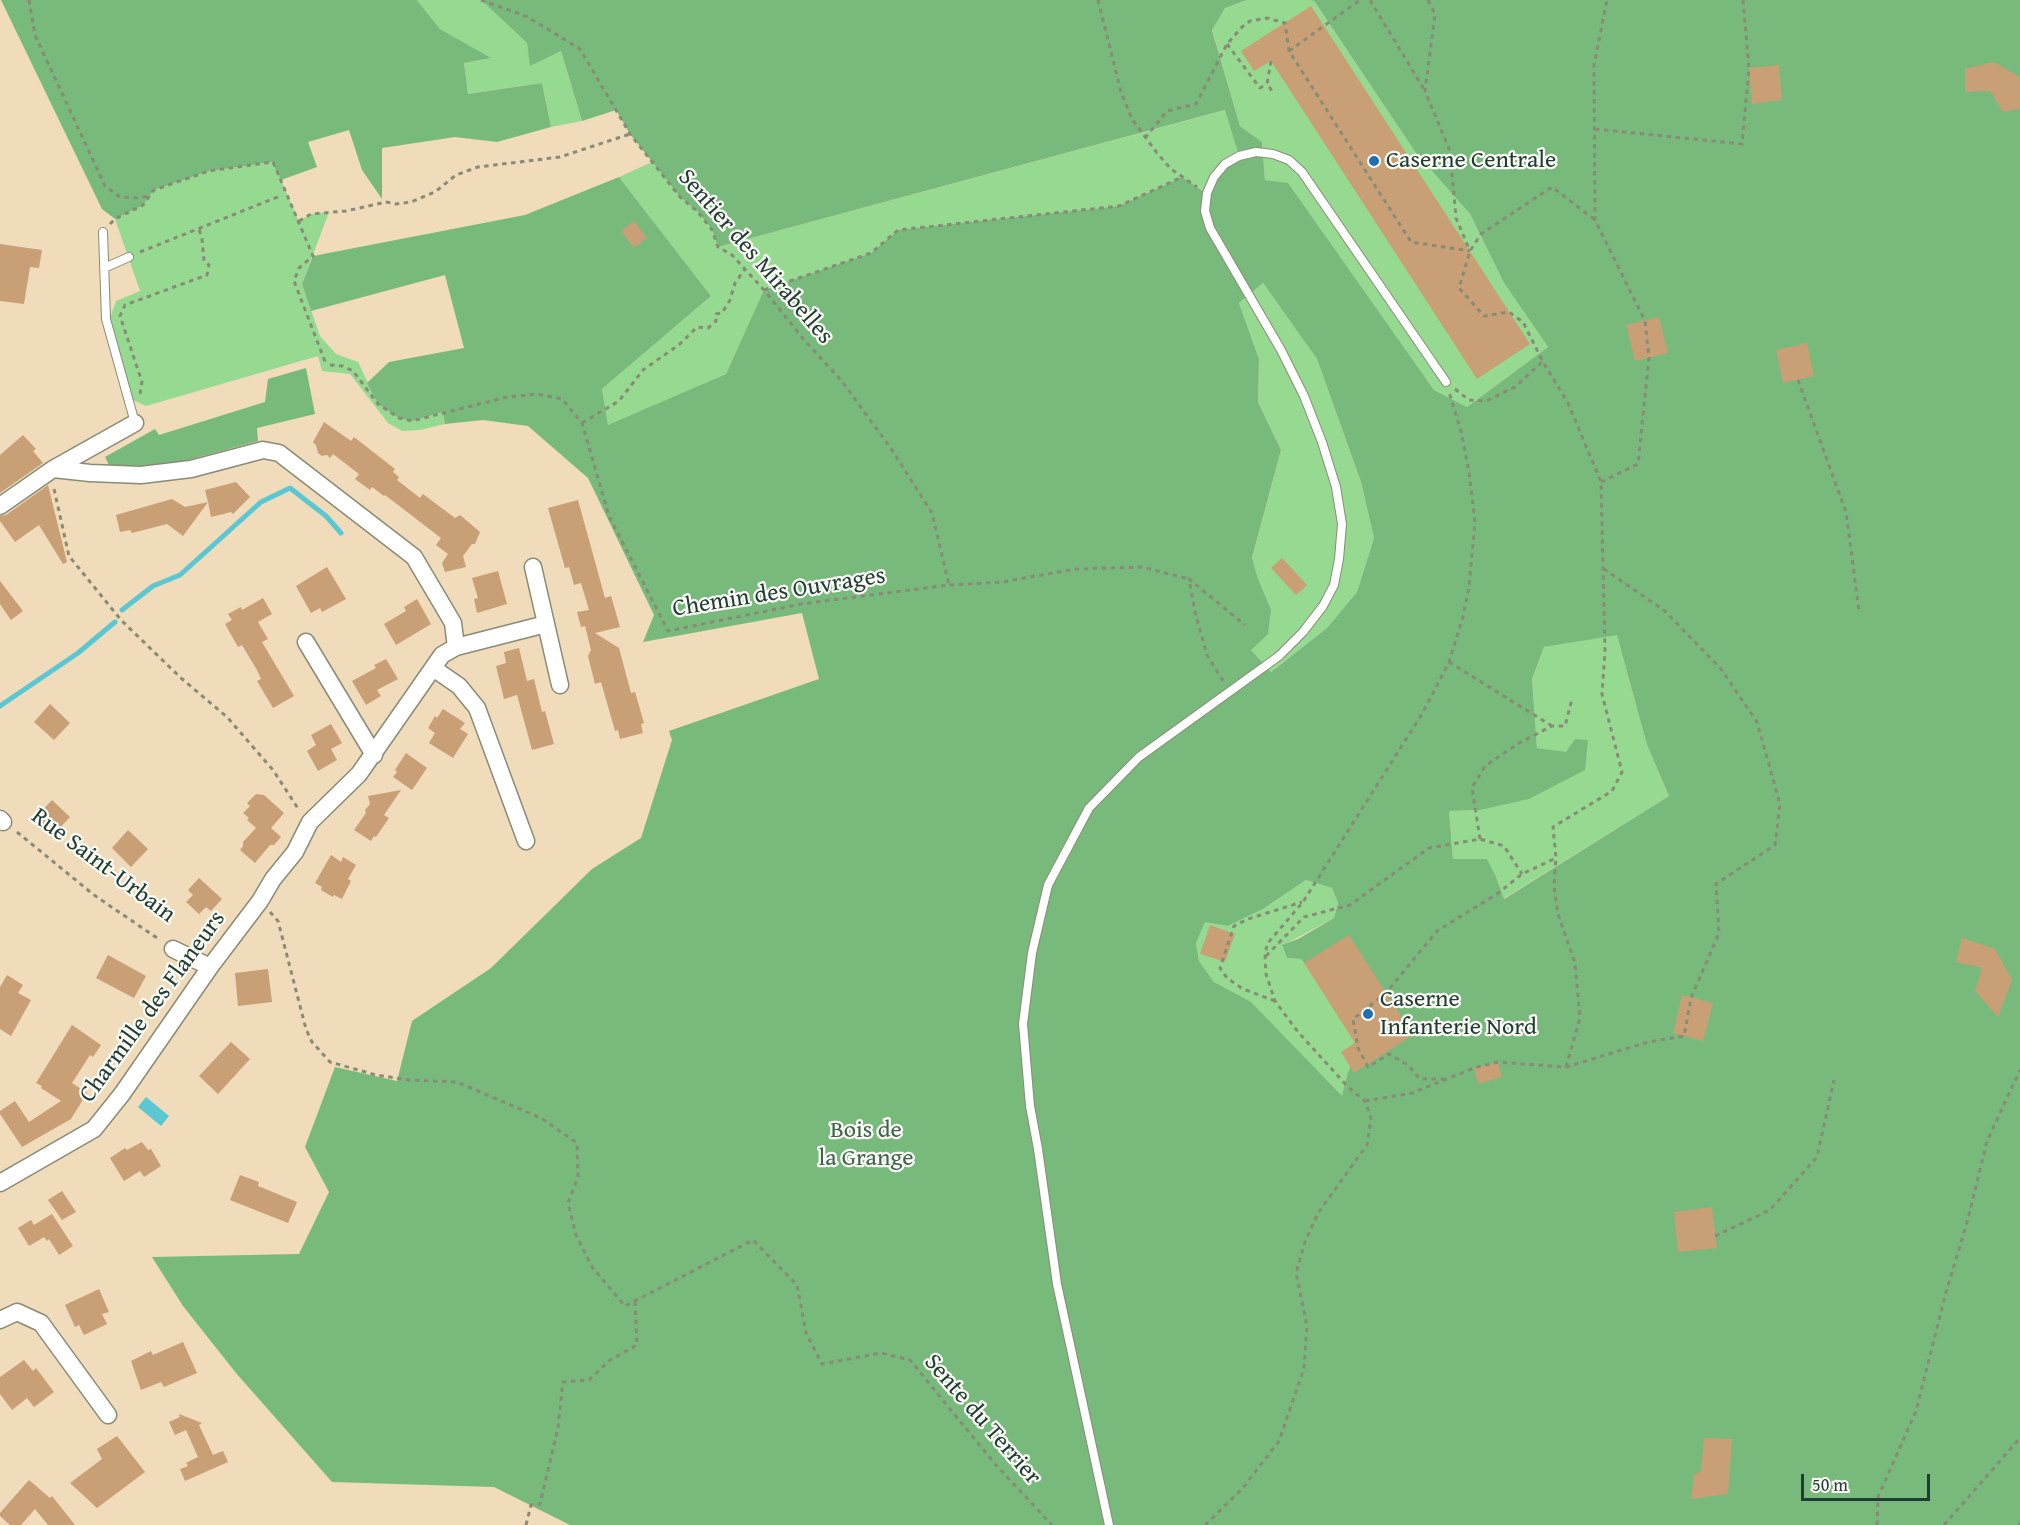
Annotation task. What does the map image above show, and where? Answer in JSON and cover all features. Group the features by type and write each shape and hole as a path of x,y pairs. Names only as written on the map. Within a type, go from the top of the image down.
{"street":[{"path":"0,506 52,469 135,423"},
{"path":"52,469 141,475 190,469 263,450 279,453 414,557 453,623 456,647 546,624"},
{"path":"533,567 560,685"},
{"path":"306,642 374,755"},
{"name":"Charmille des Flaneurs","path":"0,1183 94,1129 122,1094 210,967 295,852 305,816 359,774 442,656 456,647"},
{"path":"433,668 459,686 477,708 526,841"},
{"name":"Rue Saint-Urbain","path":"173,949 210,967"},
{"path":"0,1320 17,1312 41,1323 108,1415"}],"lane":[{"path":"1109,1525 1058,1284 1030,1107 1023,1024 1032,953 1048,885 1089,808 1140,757 1279,656 1303,632 1323,606 1334,585 1339,560 1342,524 1336,487 1322,442 1304,396 1281,350 1210,228 1205,211 1206,193 1214,177 1225,164 1239,156 1256,152 1274,154 1289,160 1302,172 1446,382"},
{"path":"103,232 106,319 135,423"},
{"path":"104,268 129,256"}],"path":[{"path":"29,0 35,34 105,186 120,197 149,196"},
{"name":"Sentier des Mirabelles","path":"480,0 528,17 580,49 630,134 680,197 698,212 712,231 718,247 732,255 841,380 892,450 932,513 949,585"},
{"path":"1098,0 1121,92 1132,119 1171,169 1206,193"},
{"path":"1288,51 1360,0"},
{"path":"1370,0 1425,91 1450,151 1456,218 1470,251"},
{"path":"1425,91 1436,14 1428,0"},
{"path":"1595,220 1594,65 1607,0"},
{"path":"1595,129 1742,144 1749,68 1743,0"},
{"path":"1145,138 1167,111 1197,104 1227,44 1233,35 1250,21 1267,18 1285,23 1288,51 1412,242 1470,251"},
{"path":"1227,44 1260,88 1267,84"},
{"path":"1270,61 1267,84 1272,91"},
{"path":"103,232 114,219 143,205 154,190 208,171 273,162 299,221 311,214 346,212 386,202 396,204 411,202 435,192 456,175 478,167 560,157 630,134"},
{"path":"764,291 871,254 898,230 1119,206 1182,177"},
{"path":"1566,1067 1580,1018 1575,963 1558,914 1554,886 1556,858 1553,827 1612,791 1622,772 1602,694 1605,651 1600,482 1568,403 1543,362 1523,322 1509,312 1484,316 1459,288 1470,251 1481,234 1552,187 1595,220 1645,321 1649,358 1638,464 1600,482"},
{"path":"129,256 280,196"},
{"name":"Chemin des Ouvrages","path":"299,221 313,256 299,268 294,281 328,364 353,370 378,404 399,418 412,421 507,397 537,394 562,399 582,423 609,516 668,631 801,604 949,585 1002,582 1076,569 1142,567 1189,579"},
{"path":"139,403 142,382 120,316 125,305 207,275 209,266 204,261 199,229"},
{"path":"582,423 619,401 643,370 680,344 697,327 708,328 716,321 716,314 722,313 744,269"},
{"path":"1446,382 1469,400 1486,401 1515,387 1543,362"},
{"path":"1797,380 1846,512 1859,611"},
{"path":"1205,1525 1242,1489 1279,1441 1304,1368 1307,1326 1296,1273 1305,1242 1318,1213 1367,1145 1371,1118 1365,1101 1348,1088 1298,1032 1275,1001 1266,974 1265,957 1267,944 1303,902 1422,714 1449,662 1463,617 1469,587 1475,522 1469,471 1461,431 1446,382"},
{"path":"52,469 55,498 69,556 122,620 181,678 227,717 273,770 305,816"},
{"path":"1365,1101 1412,1094 1498,1062 1566,1067 1648,1041 1684,1036 1692,998 1719,933 1716,885 1775,845 1780,804 1756,722 1721,669 1665,611 1603,568"},
{"path":"1189,579 1194,612 1207,655 1228,691"},
{"path":"1189,579 1245,625"},
{"path":"1449,662 1552,726"},
{"path":"1480,839 1472,788 1485,766 1519,743 1552,726 1565,726 1572,699"},
{"name":"Rue Saint-Urbain","path":"2,820 94,895 173,949"},
{"path":"1265,957 1304,917 1350,905 1429,848 1480,839 1504,846 1522,874"},
{"path":"1448,1079 1420,1078 1408,1065 1389,1054 1368,1067 1358,1048 1353,1019 1386,993 1437,931 1497,894 1522,874 1556,858"},
{"path":"260,902 278,921 306,1029 312,1042 330,1062 376,1075 409,1080 457,1082 541,1118 578,1143 578,1177 568,1203 576,1235 592,1267 625,1306 635,1300 637,1345 610,1360 589,1380 563,1382 558,1428 540,1504 531,1505 526,1525"},
{"path":"1275,1001 1243,989 1227,978 1220,968 1234,926 1303,902"},
{"path":"1877,1525 1878,1497 1916,1411 1987,1141 2020,1070"},
{"path":"1715,1236 1770,1210 1817,1157 1834,1080"},
{"name":"Sente du Terrier","path":"635,1300 753,1240 797,1285 806,1333 822,1365 881,1353 910,1360 995,1464 1052,1525"},
{"path":"1944,1525 2020,1438"}],"green space":[{"path":"1,0 417,0 440,29 491,58 464,63 468,94 542,83 551,127 497,142 455,137 382,148 382,199 362,170 349,130 308,142 317,167 281,180 272,162 209,171 154,190 143,205 115,219 102,209"},
{"path":"417,0 481,0 527,43 561,51 582,121 551,127 542,83 468,94 464,63 490,58 440,29"},
{"name":"Bois de la Grange","path":"481,0 1247,0 1225,8 1212,30 1240,126 1262,142 1265,180 1288,183 1434,390 1467,407 1548,347 1504,283 1470,214 1416,153 1314,1 1311,0 2020,0 2020,1525 570,1525 494,1487 332,1482 236,1373 183,1306 152,1257 299,1254 329,1192 305,1147 335,1067 397,1081 412,1021 491,968 592,869 641,838 672,740 669,731 819,679 802,613 643,642 654,615 588,478 528,426 483,420 445,424 443,412 412,421 399,418 378,404 367,383 389,362 464,348 445,275 311,311 302,284 313,256 525,215 619,177 711,296 602,389 608,425 726,374 764,290 871,253 898,230 1119,206 1182,177 1206,193 1214,177 1239,156 1225,110 718,247 712,230 698,212 680,197 630,134 616,110 582,121 561,51 530,66 527,43","holes":["1263,283 1317,359 1361,482 1374,538 1357,592 1327,628 1271,672 1251,650 1268,634 1271,610 1252,558 1281,450 1258,402 1259,359 1239,303","1617,635 1647,745 1669,796 1504,899 1487,859 1453,859 1449,811 1480,810 1529,799 1585,770 1588,740 1575,739 1566,752 1537,748 1532,679 1544,647","1306,880 1332,888 1338,903 1334,918 1298,939 1282,945 1287,958 1301,959 1360,1042 1347,1075 1342,1096 1251,1002 1214,982 1199,961 1196,943 1205,922 1228,926 1263,909"]},
{"path":"1247,0 1313,0 1416,153 1470,214 1504,283 1548,347 1467,407 1434,390 1288,184 1265,180 1262,142 1240,126 1212,29 1225,8"},
{"path":"1226,110 1239,156 1207,193 1182,177 1119,206 898,230 871,253 764,291 726,374 608,426 602,389 711,296 619,177 652,162 680,197 698,212 712,231 718,247"},
{"path":"273,162 299,221 311,214 329,212 302,284 320,336 336,354 358,362 378,404 412,421 444,412 445,424 420,430 402,431 388,423 350,374 322,371 318,356 146,406 133,400 110,318 116,301 140,291 115,219 143,205 154,190 209,171"},
{"path":"1263,283 1317,359 1361,482 1374,538 1357,592 1327,628 1271,672 1251,650 1258,579 1252,559 1281,450 1258,402 1259,359 1239,303"},
{"path":"306,368 315,414 257,428 258,441 188,460 140,469 111,469 105,457 155,429 159,435 265,402 268,379"},
{"path":"1617,634 1647,745 1669,796 1503,899 1496,877 1453,859 1449,811 1480,810 1567,753 1537,748 1532,679 1544,647"},
{"path":"1306,880 1332,888 1338,903 1334,918 1282,946 1287,958 1301,959 1360,1042 1347,1075 1342,1097 1251,1003 1214,982 1199,961 1196,943 1205,921 1228,926 1263,909"}],"water":[{"path":"146,1097 169,1116 161,1126 138,1107"}],"building":[{"name":"Caserne Centrale","path":"1311,6 1530,344 1477,379 1271,61 1254,71 1241,51"},
{"path":"1994,62 2020,77 2020,109 2003,112 1990,91 1965,92 1965,69"},
{"path":"1779,65 1782,100 1752,104 1749,68"},
{"path":"634,221 647,238 634,248 621,231"},
{"path":"0,244 42,250 39,268 30,267 24,304 0,301"},
{"path":"1659,317 1668,353 1635,361 1626,325"},
{"path":"1807,343 1814,376 1783,383 1776,350"},
{"path":"324,422 351,441 354,437 395,469 393,472 399,477 397,480 420,498 423,494 455,518 460,515 480,532 475,544 472,544 463,556 466,567 445,572 442,563 448,554 436,545 441,538 385,495 372,487 370,490 355,479 359,474 333,454 330,458 318,453 313,442"},
{"path":"23,435 36,449 33,451 43,463 0,493 0,455"},
{"path":"236,482 250,497 233,514 231,512 211,517 205,490"},
{"path":"48,485 67,562 63,564 39,525 15,542 0,521 0,516 6,515"},
{"path":"172,499 185,507 208,502 183,536 167,524 132,533 130,530 120,532 116,515"},
{"path":"578,500 605,598 611,596 620,627 595,633 619,648 631,693 635,692 644,723 641,724 643,733 620,739 618,730 615,731 601,682 595,684 588,656 591,650 585,626 581,627 577,612 589,610 581,583 574,585 569,567 565,568 548,508"},
{"path":"1282,558 1307,585 1296,595 1271,568"},
{"path":"327,567 346,599 322,612 320,608 311,613 296,586"},
{"path":"498,571 507,604 477,613 474,599 478,598 472,578"},
{"path":"0,581 23,611 11,620 0,604"},
{"path":"263,598 272,614 258,622 268,639 262,642 294,696 273,708 257,681 261,679 257,670 242,645 238,647 225,624 232,620 228,614 241,607 242,610"},
{"path":"417,599 431,624 396,645 384,624 406,611 404,607"},
{"path":"519,648 527,681 534,679 542,712 545,711 554,744 532,750 517,695 504,699 496,666 506,663 504,652"},
{"path":"386,659 398,679 377,690 381,696 366,705 352,681 376,668 374,665"},
{"path":"50,704 70,723 54,740 34,722"},
{"path":"443,709 465,723 460,729 468,734 453,758 429,743 435,733 428,728 435,716 437,718"},
{"path":"331,724 342,743 331,749 337,760 318,771 307,751 316,745 311,735"},
{"path":"406,753 427,768 412,790 393,777"},
{"path":"401,790 384,815 389,818 376,837 374,836 371,841 354,830 370,804 368,796"},
{"path":"256,794 264,795 284,813 271,828 281,837 274,845 270,845 255,863 240,850 243,842 256,828 243,813 250,806 247,803"},
{"path":"52,800 70,817 53,835 35,818"},
{"path":"128,830 148,849 131,867 112,848"},
{"path":"331,855 341,862 343,857 356,865 348,879 351,881 342,899 321,890 322,887 315,883"},
{"path":"199,878 222,899 211,911 206,907 199,914 186,902 193,895 188,890"},
{"path":"1210,925 1235,934 1225,962 1200,954"},
{"name":"Caserne Infanterie Nord","path":"1349,935 1413,1035 1354,1073 1341,1052 1355,1043 1304,963"},
{"path":"1962,938 1995,949 2012,980 1998,1017 1975,991 1982,968 1956,962"},
{"path":"108,955 146,976 134,998 96,978"},
{"path":"268,969 272,1002 238,1006 235,973"},
{"path":"7,975 23,985 18,993 31,1000 11,1036 0,1029 0,987"},
{"path":"1682,995 1713,1003 1703,1041 1673,1033"},
{"path":"72,1025 101,1045 93,1057 90,1055 72,1083 87,1093 71,1119 22,1147 0,1111 15,1101 29,1122 61,1101 36,1083"},
{"path":"231,1042 250,1059 218,1094 199,1076"},
{"path":"1498,1062 1502,1077 1478,1084 1474,1068"},
{"path":"142,1142 148,1150 151,1149 161,1166 144,1177 140,1171 124,1181 110,1158 125,1148 127,1150"},
{"path":"240,1175 259,1182 258,1186 297,1202 288,1223 230,1200"},
{"path":"62,1191 76,1212 62,1220 48,1200"},
{"path":"1712,1207 1717,1248 1678,1252 1674,1212"},
{"path":"52,1214 73,1246 59,1255 49,1239 47,1241 44,1237 29,1246 18,1228 31,1220 34,1225"},
{"path":"99,1289 109,1312 102,1314 107,1324 84,1335 79,1325 75,1327 65,1305"},
{"path":"183,1342 197,1373 164,1387 161,1382 141,1390 131,1361 151,1351 153,1355"},
{"path":"24,1360 33,1371 36,1368 54,1392 34,1407 27,1398 12,1410 0,1394 0,1377"},
{"path":"179,1414 202,1423 199,1425 213,1455 223,1451 228,1462 185,1481 180,1469 188,1466 186,1463 198,1457 186,1430 175,1435 169,1422 180,1417"},
{"path":"117,1436 145,1472 97,1508 70,1483 102,1459 97,1449"},
{"path":"1704,1438 1732,1439 1728,1494 1691,1499 1694,1475 1701,1471"},
{"path":"29,1480 50,1498 52,1496 75,1525 48,1525 35,1509 21,1525 10,1525 0,1516 0,1513"}],"waterway":[{"path":"122,610 153,586 180,575 261,502 290,488 326,516 341,533"},
{"path":"0,706 78,653 115,622"}],"place":[{"name":"Caserne Centrale","path":"1374,161"},
{"name":"Caserne Infanterie Nord","path":"1368,1014"}]}
